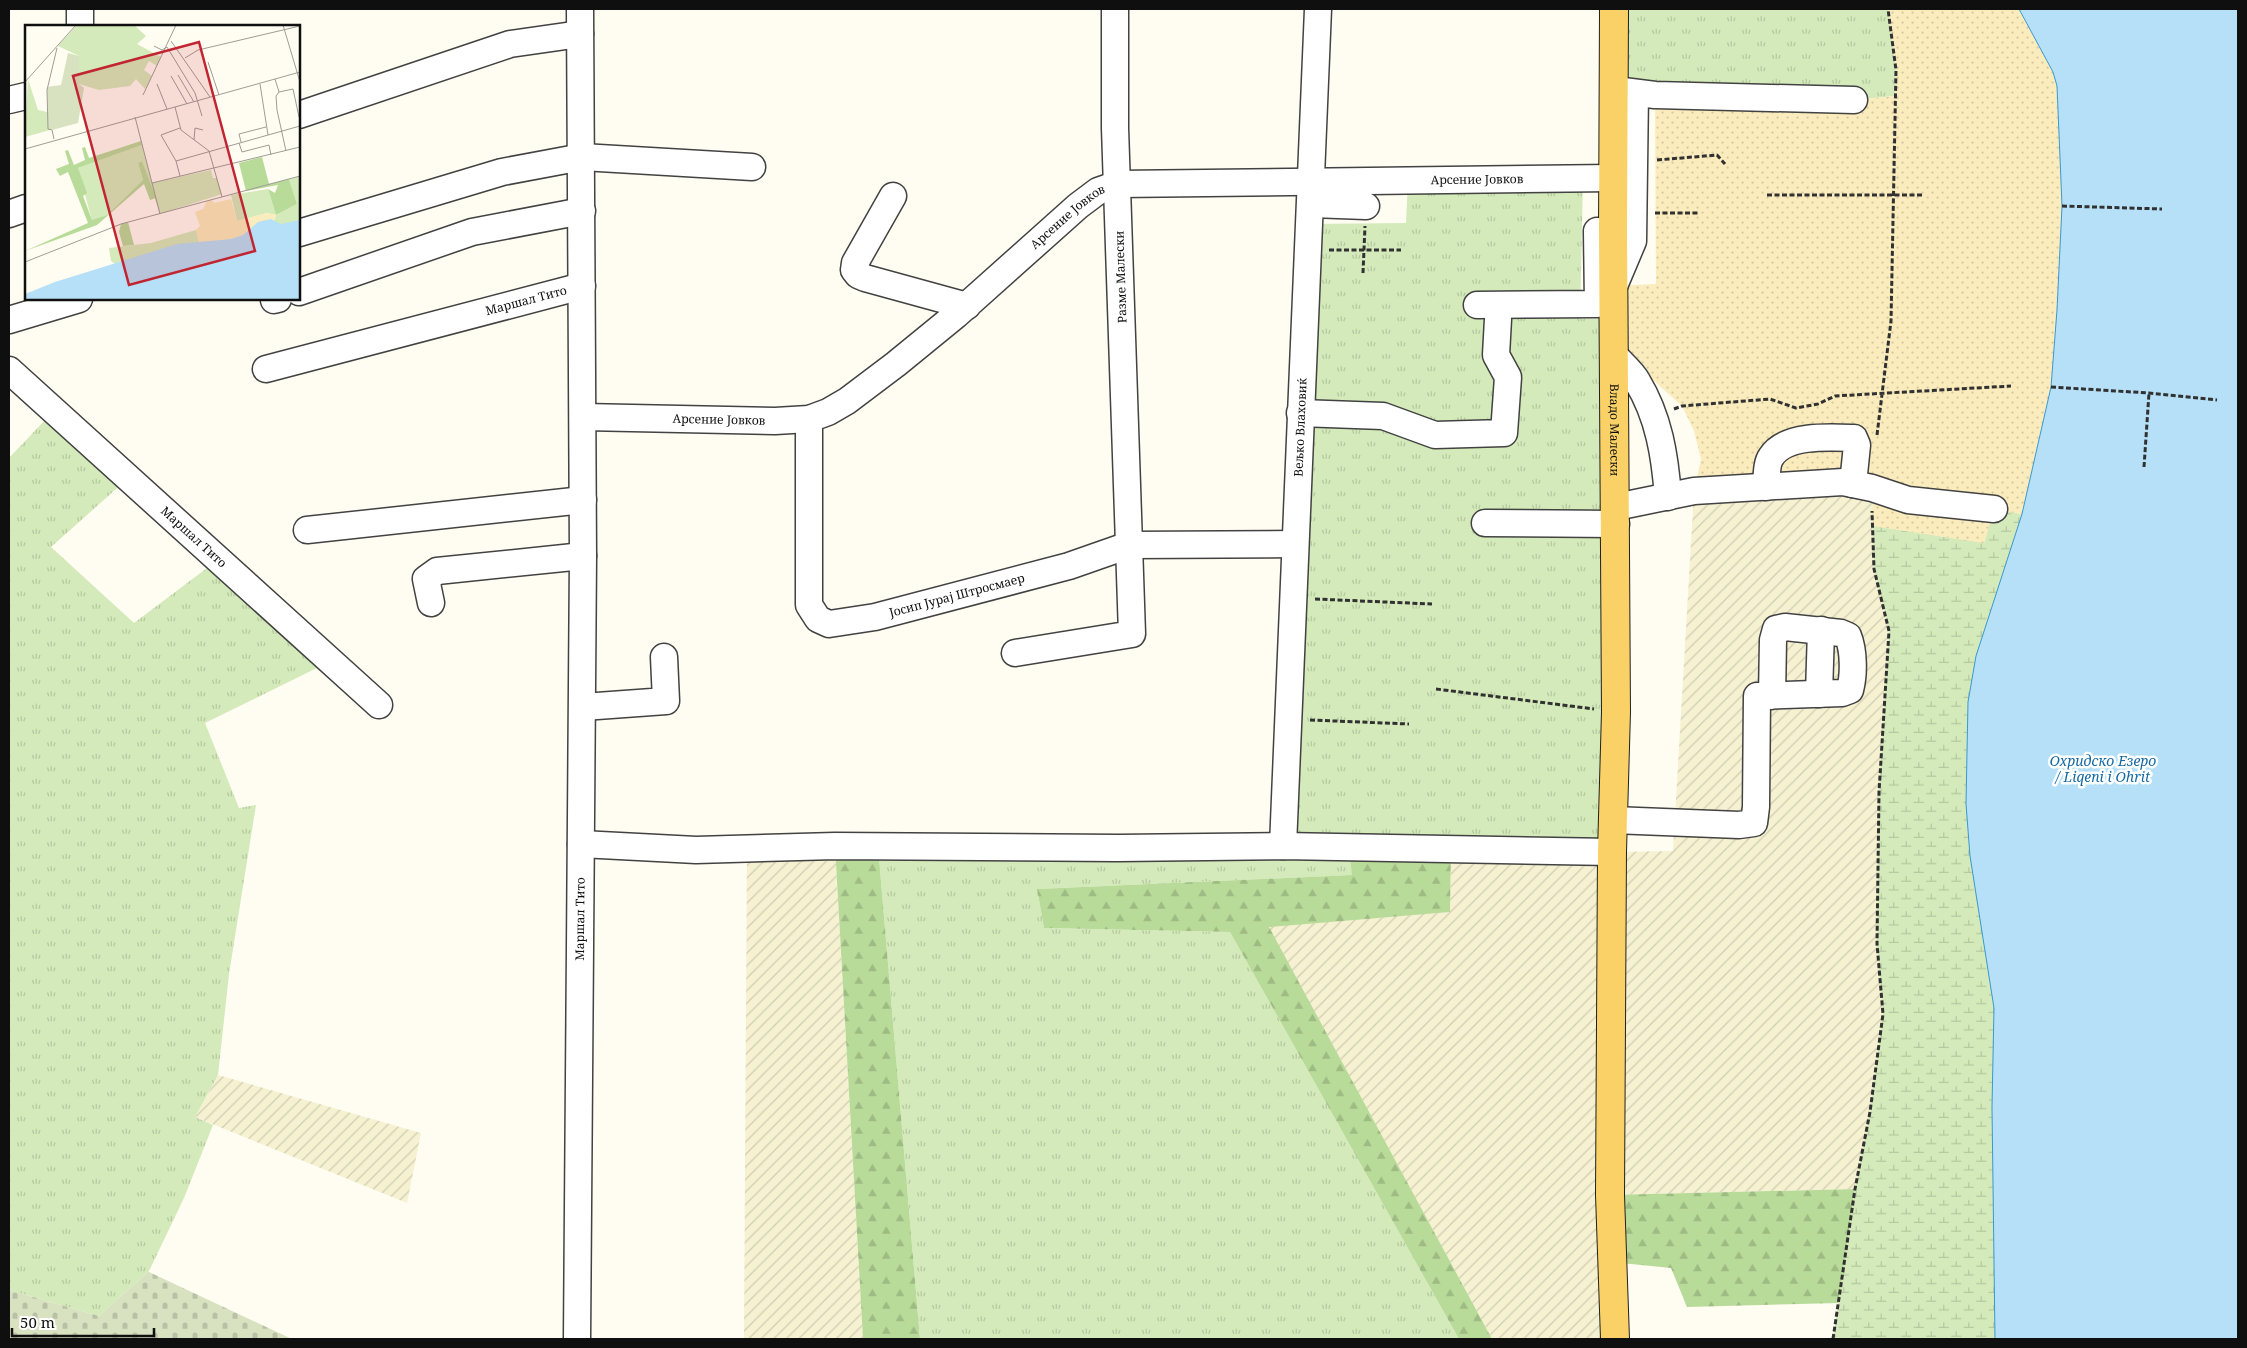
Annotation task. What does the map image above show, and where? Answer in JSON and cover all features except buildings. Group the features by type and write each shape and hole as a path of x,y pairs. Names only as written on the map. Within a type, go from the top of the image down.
{"main road":[{"name":"Владо Малески","path":"1614,9 1625,92 1623,180 1613,232 1616,712 1612,852 1610,1194 1615,1339"}],"street":[{"path":"80,9 80,25"},
{"name":"Разме Малески","path":"1015,653 1132,634 1118,184 1114,128 1115,9"},
{"name":"Вељко Влаховиќ","path":"1283,846 1318,9"},
{"name":"Маршал Тито","path":"300,115 580,21 583,707 576,1339"},
{"path":"1625,92 1655,95 1854,100"},
{"path":"9,100 25,96"},
{"path":"300,233 502,172 582,157 752,167"},
{"path":"1614,286 1633,241 1623,180"},
{"name":"Арсение Јовков","path":"583,416 775,421 809,419 828,412 896,364 967,306 1078,206 1098,192 1118,184 1311,193 1623,180"},
{"path":"1311,193 1366,206"},
{"path":"893,196 854,263 854,270 858,275 865,278 967,306"},
{"path":"9,214 25,208"},
{"path":"300,292 472,232 582,211"},
{"path":"1477,305 1598,304 1597,231 1613,232"},
{"name":"Маршал Тито","path":"266,369 582,286"},
{"path":"9,320 76,300"},
{"path":"1300,413 1383,416 1435,434 1504,433 1508,376 1496,355 1498,319"},
{"path":"1614,356 1637,380 1654,415 1665,459 1668,497"},
{"name":"Маршал Тито","path":"9,370 379,705"},
{"name":"Јосип Јурај Штросмаер","path":"809,419 810,605 818,618 829,624 875,617 1051,571 1129,545 1295,544"},
{"path":"1766,487 1770,459 1779,447 1805,439 1838,437 1854,438 1857,445 1862,486"},
{"path":"1485,522 1616,516 1668,497 1694,491 1843,482 1908,500 1994,509"},
{"path":"307,530 583,500"},
{"path":"431,604 426,579 437,571 583,556"},
{"path":"1613,820 1739,825 1754,822 1756,807 1757,696 1772,696 1842,693 1850,690 1852,683 1851,644 1848,636 1841,632 1821,630 1785,627 1776,629 1773,640 1772,696"},
{"path":"583,707 666,701 664,657"},
{"path":"582,844 696,850 835,846 1118,848 1283,846 1612,852"}],"path":[{"path":"1877,440 1891,321 1896,70 1888,9"},
{"path":"1623,180 1655,160 1717,155 1725,164"},
{"path":"1767,195 1924,195"},
{"path":"1363,273 1366,206"},
{"path":"2062,206 2162,209"},
{"path":"1309,250 1401,250"},
{"path":"1654,415 1682,406 1770,399 1796,408 1818,404 1835,396 2011,386"},
{"path":"2051,387 2150,392 2217,400"},
{"path":"2144,467 2150,392"},
{"path":"1833,1339 1855,1189 1870,1112 1883,1014 1877,944 1879,801 1889,631 1874,569 1862,486"},
{"path":"1294,598 1432,604"},
{"path":"1436,689 1616,712"},
{"path":"1289,719 1409,724"}],"shaded area":[{"path":"1843,482 1984,542 1833,1339 1855,1189 1610,1195 1615,1339 1492,1339 1268,926 1450,912 1451,848 1612,852 1673,851 1694,491"},
{"path":"835,846 863,1339 744,1339 747,848"},
{"path":"218,1075 421,1133 407,1203 195,1117"}],"green space":[{"path":"1614,9 1888,9 1896,70 1895,96 1854,100 1615,90"},
{"path":"1583,178 1580,319 1614,319 1612,852 1349,848 1353,875 1037,889 1044,928 1230,932 1459,1339 920,1339 878,846 1283,846 1310,224 1406,223 1408,180"},
{"path":"47,418 124,482 51,547 134,623 215,562 327,663 205,723 239,808 256,805 229,974 218,1075 195,1117 213,1125 184,1198 149,1271 99,1316 9,1290 9,458"},
{"path":"1994,509 2022,514 2238,1339 1833,1339 1855,1189 1870,1112 1883,1014 1877,944 1879,792 1889,631 1874,569 1873,526 1984,543"},
{"path":"835,846 878,846 920,1339 863,1339"},
{"path":"1349,848 1451,848 1450,912 1269,927 1492,1339 1459,1339 1230,932 1044,928 1037,889 1352,875"},
{"path":"1855,1189 1839,1303 1687,1307 1671,1268 1611,1262 1610,1195"},
{"path":"149,1271 292,1339 9,1339 9,1290 99,1316"}],"sand":[{"path":"1888,9 2019,9 2053,72 2057,86 2062,206 2051,387 2022,514 1994,510 1984,543 1873,526 1872,488 1694,491 1701,459 1694,431 1682,406 1613,344 1614,286 1656,284 1655,95 1854,100 1895,96 1896,70"}],"water":[{"name":"Охридско Езеро / Liqeni i Ohrit","path":"2019,9 2238,9 2238,1339 1995,1339 1992,1107 1994,1008 1970,856 1966,804 1968,702 1976,656 2022,514 2051,387 2062,206 2057,86 2053,72"}]}
